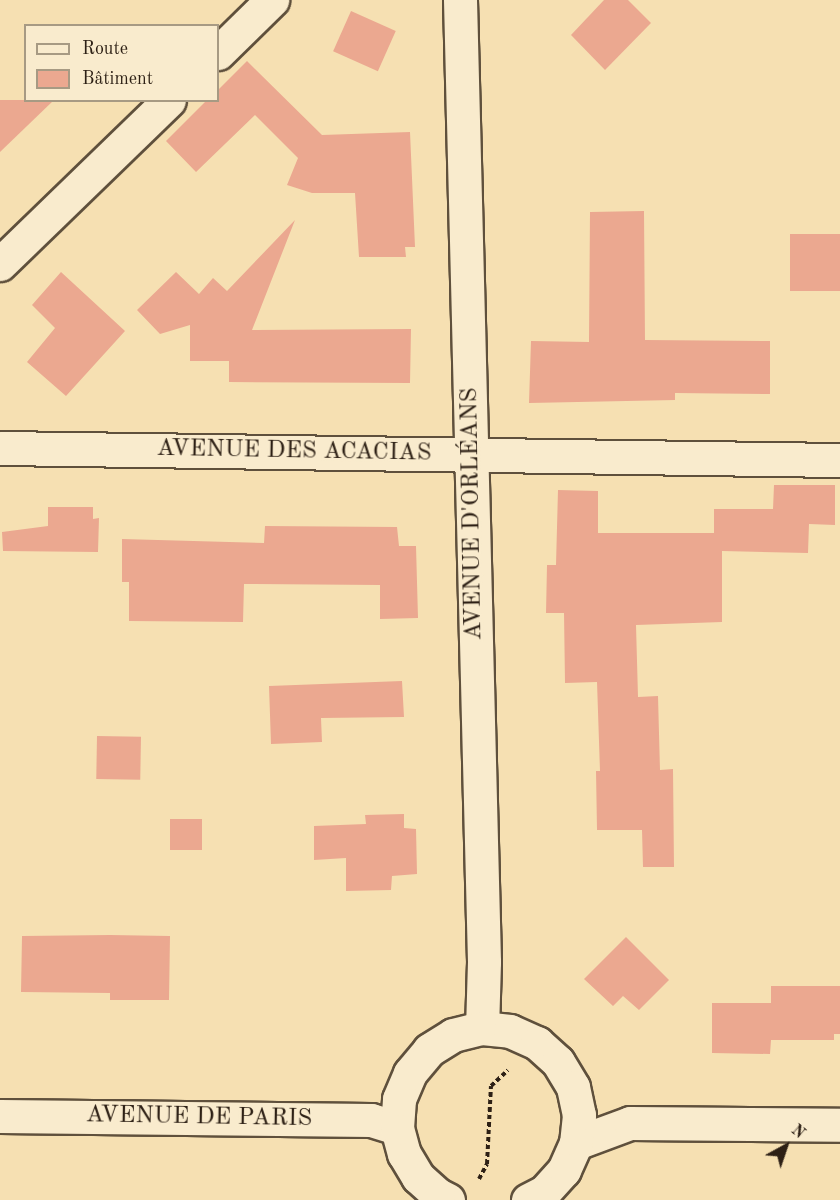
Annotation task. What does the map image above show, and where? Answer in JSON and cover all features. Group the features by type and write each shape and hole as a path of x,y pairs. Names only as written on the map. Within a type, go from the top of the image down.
{"street":[{"path":"219,52 272,0"},
{"name":"AVENUE D'ORLÉANS","path":"460,0 484,962 482,1029"},
{"path":"0,264 167,102"},
{"name":"AVENUE DES ACACIAS","path":"0,448 840,460"},
{"path":"448,1200 438,1195 418,1177 404,1154 397,1128 399,1099 410,1072 429,1050 453,1035 482,1029 510,1031 537,1043 558,1062 573,1087 579,1115 576,1143 564,1170 544,1192 528,1200"},
{"name":"AVENUE DE PARIS","path":"0,1116 371,1120 397,1128"},
{"path":"576,1143 630,1123 840,1125"}],"path":[{"path":"477,1182 487,1164 491,1086 537,1043"}],"building":[{"path":"604,0 628,0 651,23 605,70 571,35"},
{"path":"351,11 396,31 378,71 333,51"},
{"path":"247,61 322,135 410,132 415,247 405,247 406,257 359,257 355,193 312,193 287,185 298,158 255,115 196,172 166,141 205,102 219,102 219,89"},
{"path":"0,100 52,102 0,152"},
{"path":"644,211 645,340 770,341 770,394 675,393 675,400 529,403 531,341 589,342 590,212"},
{"path":"295,220 252,330 411,329 410,383 229,382 229,361 190,361 190,325 160,334 137,310 176,272 199,294 213,278 227,291"},
{"path":"790,234 840,234 840,291 790,291"},
{"path":"61,272 125,331 66,396 27,362 55,328 32,305"},
{"path":"774,485 835,485 835,525 809,524 808,553 722,551 722,622 636,625 638,697 658,696 660,770 673,769 674,867 643,867 642,830 597,830 596,771 600,771 597,682 565,683 564,613 546,613 547,565 556,565 558,490 598,491 598,533 714,533 714,509 773,509"},
{"path":"48,507 93,507 93,519 99,518 98,552 3,551 2,532 48,526"},
{"path":"265,526 397,527 399,546 416,546 418,618 380,619 380,585 244,584 243,622 129,621 129,582 122,582 122,539 264,543"},
{"path":"402,681 404,717 321,718 322,742 271,744 269,686"},
{"path":"97,736 141,737 140,780 96,779"},
{"path":"404,814 404,828 416,829 417,874 392,876 391,890 346,891 346,858 314,860 314,826 366,824 365,815"},
{"path":"170,819 202,819 202,850 170,850"},
{"path":"22,936 170,936 169,1000 110,1000 110,993 21,992"},
{"path":"626,937 669,980 639,1010 623,996 613,1006 584,979"},
{"path":"771,986 840,986 840,1034 834,1034 834,1040 771,1040 770,1054 712,1053 712,1003 771,1003"}]}
